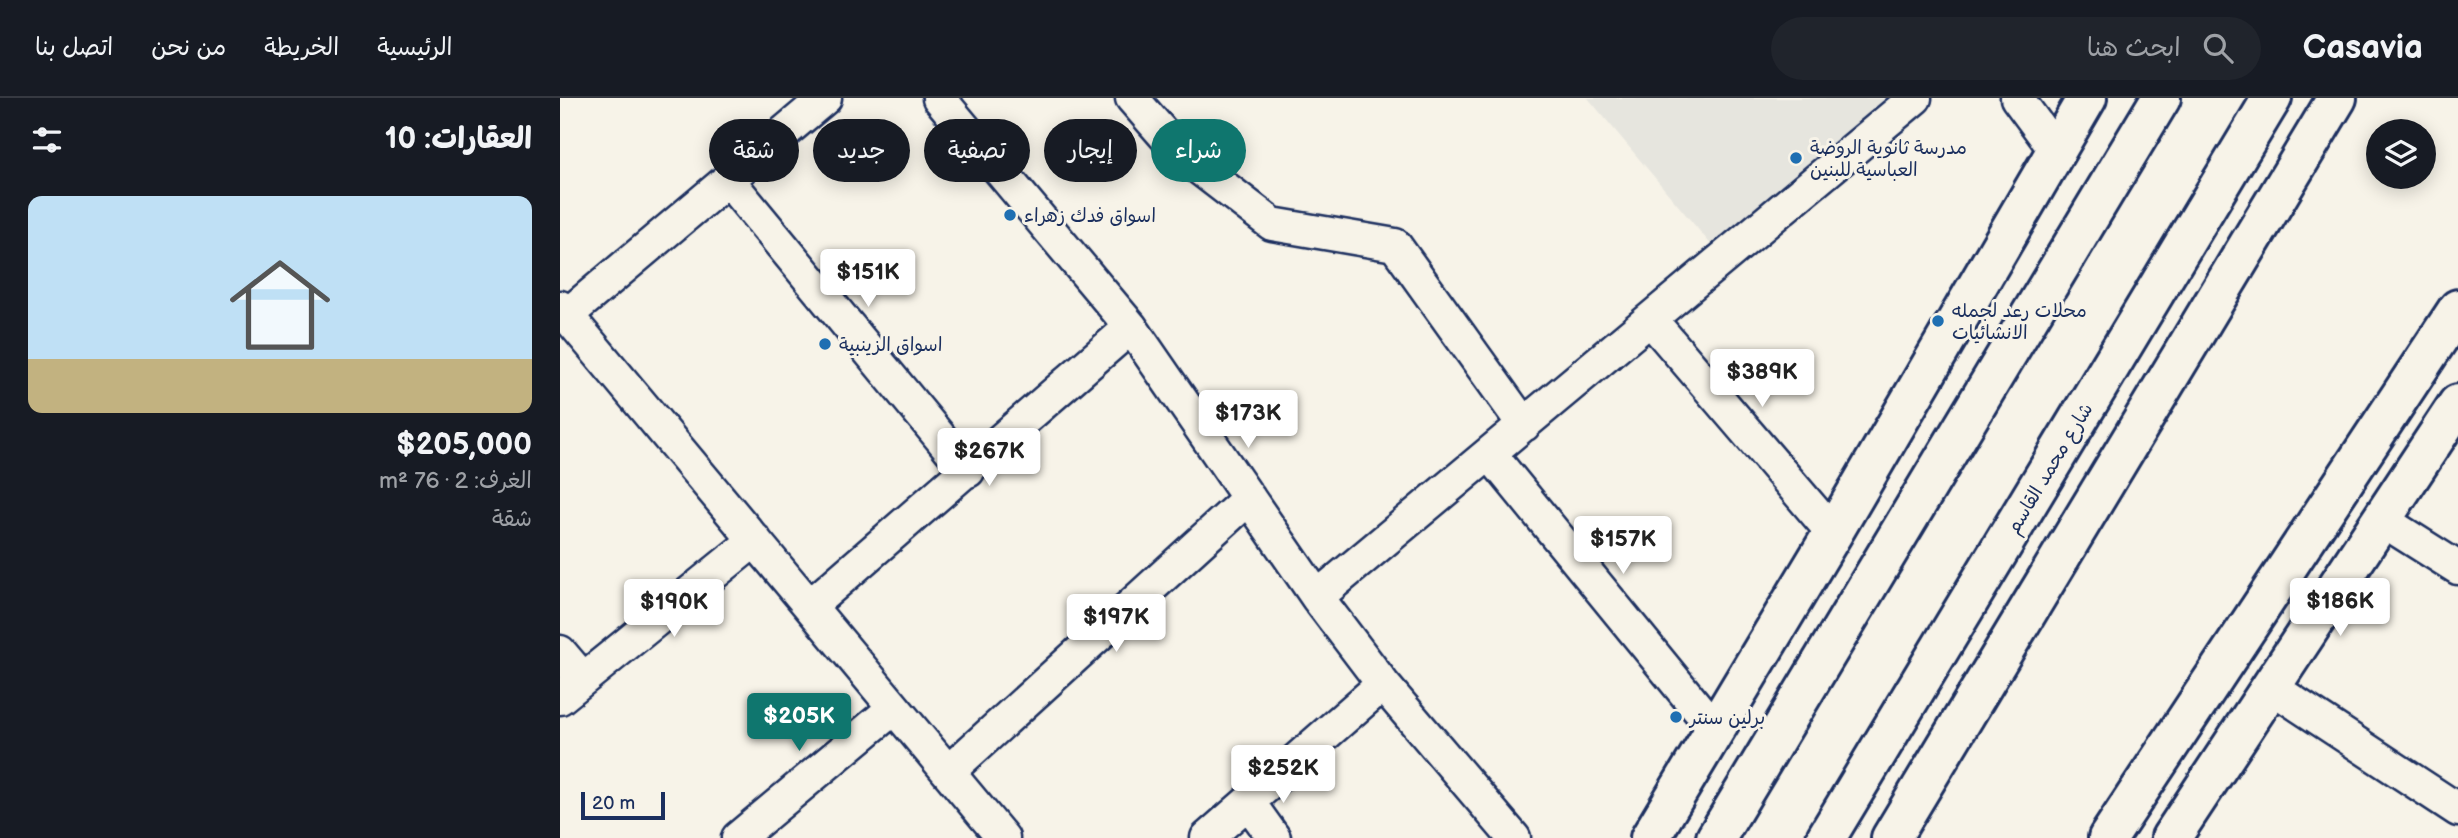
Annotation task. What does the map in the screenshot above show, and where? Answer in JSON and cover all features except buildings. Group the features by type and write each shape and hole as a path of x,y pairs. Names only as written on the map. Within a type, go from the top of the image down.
{"main road":[{"path":"1650,838 1833,533 2087,98"},
{"path":"1716,838 2161,98"},
{"name":"شارع محمد القاسم","path":"1826,838 2272,98"},
{"path":"1891,838 2337,98"},
{"path":"2108,838 2458,309"},
{"path":"1933,363 1987,389"},
{"path":"2171,838 2458,404"}],"street":[{"path":"799,120 825,98"},
{"path":"939,98 1131,327 1317,597 1383,684 1514,838"},
{"path":"1132,98 1181,154 1272,224 1395,245 1524,425"},
{"path":"1317,597 1915,98"},
{"path":"2017,98 2056,151"},
{"path":"725,182 564,311 1003,838"},
{"path":"730,182 968,471"},
{"path":"1651,320 1833,533"},
{"path":"810,606 1131,327"},
{"path":"1490,454 1716,731"},
{"path":"948,772 1249,498"},
{"path":"2382,520 2458,568"},
{"path":"560,652 571,689 755,540"},
{"path":"1207,838 1383,684"},
{"path":"2271,687 2458,810"},
{"path":"738,838 894,708"},
{"path":"1249,803 1274,838"}],"shaded area":[{"path":"1588,98 1894,98 1713,247"}],"place":[{"name":"مدرسة ثانوية الروضة العباسية للبنين","path":"1796,158"},
{"name":"اسواق فدك زهراء","path":"1010,215"},
{"name":"محلات رعد لجمله الانشائيات","path":"1938,321"},
{"name":"اسواق الزينبية","path":"825,344"},
{"name":"برلين سنتر","path":"1676,717"}]}
